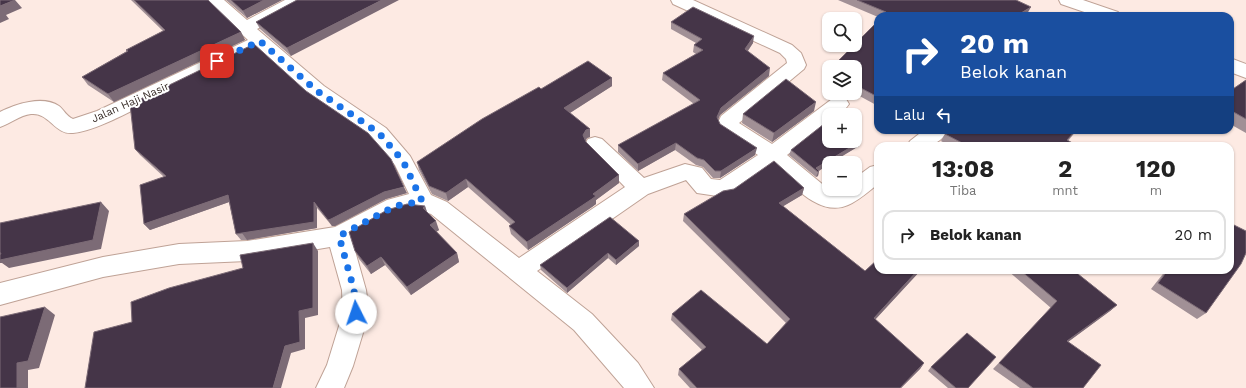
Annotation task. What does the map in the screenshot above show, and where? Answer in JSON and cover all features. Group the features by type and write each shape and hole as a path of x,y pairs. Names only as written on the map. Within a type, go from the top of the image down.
{"street":[{"path":"214,0 317,91 379,133 403,161 422,201"},
{"path":"245,28 298,0"},
{"path":"679,0 786,49 795,57 797,65 727,123 727,125 773,155 819,194 830,198 841,199 874,176"},
{"path":"1069,12 1076,1 1102,12"},
{"name":"Jalan Haji Nasir","path":"0,120 18,111 31,108 51,110 62,122 72,126 104,116 260,41"},
{"path":"1234,66 1246,72"},
{"path":"518,271 640,188 685,172 694,174 705,187 724,189 773,155 839,104"},
{"path":"922,142 933,134"},
{"path":"595,144 640,188"},
{"path":"0,294 103,267 179,254 247,251 339,236 395,206 422,201 439,208 583,322 630,372 640,388"},
{"path":"330,388 340,366 356,313 354,290 339,236"}],"building":[{"path":"0,0 15,0 0,6"},
{"path":"134,0 208,0 241,32 108,94 82,77 128,51 126,50 165,30"},
{"path":"231,0 264,0 243,11"},
{"path":"297,0 382,0 287,48 256,22"},
{"path":"857,0 1016,0 1031,7 1023,12 886,12"},
{"path":"693,7 754,36 745,49 770,68 721,108 717,117 720,124 757,148 721,171 715,171 704,160 697,158 676,143 638,164 618,145 700,100 663,73 703,50 694,45 702,39 671,22"},
{"path":"874,25 874,95 862,89 862,60 839,60 847,52 862,52 862,37"},
{"path":"254,44 306,91 368,133 391,159 404,187 384,192 328,220 314,202 314,222 236,234 228,195 144,224 140,185 166,176 135,149 130,104"},
{"path":"588,61 612,78 564,108 590,129 586,130 583,135 586,142 619,175 593,194 596,196 527,242 509,226 515,222 466,179 446,193 429,186 417,162 482,119 539,87 541,89"},
{"path":"786,79 816,102 774,133 743,114"},
{"path":"1246,80 1246,119 1234,112 1234,88"},
{"path":"822,126 822,148 849,148 836,156 822,156 822,164 816,168 819,171 818,172 791,150"},
{"path":"945,134 1072,134 1067,140 1071,142 960,142"},
{"path":"774,161 804,188 779,203 865,271 874,263 874,274 914,274 874,318 924,363 900,388 697,388 679,369 706,347 672,314 701,290 767,344 790,319 684,214 723,191 734,189"},
{"path":"101,202 93,240 0,260 0,223"},
{"path":"407,204 425,206 423,208 436,221 430,225 457,253 407,287 381,257 367,266 355,251 349,232 387,210"},
{"path":"610,217 639,241 616,260 608,253 567,288 540,265"},
{"path":"1234,225 1246,231 1246,253 1234,274"},
{"path":"313,243 313,308 299,311 300,342 285,346 273,388 85,388 94,332 132,322 131,302 169,288 243,268 240,255"},
{"path":"1025,274 1078,274 1117,305 1067,341 1101,365 1083,388 1033,388 999,363 1057,301"},
{"path":"1165,274 1234,274 1206,313 1158,283"},
{"path":"45,307 28,361 17,363 17,388 0,388 0,317"},
{"path":"967,333 996,357 968,388 956,388 931,367"}],"route":[{"path":"217,61 260,41 317,91 379,133 403,161 422,201 395,206 339,236 354,290 356,313"}]}
